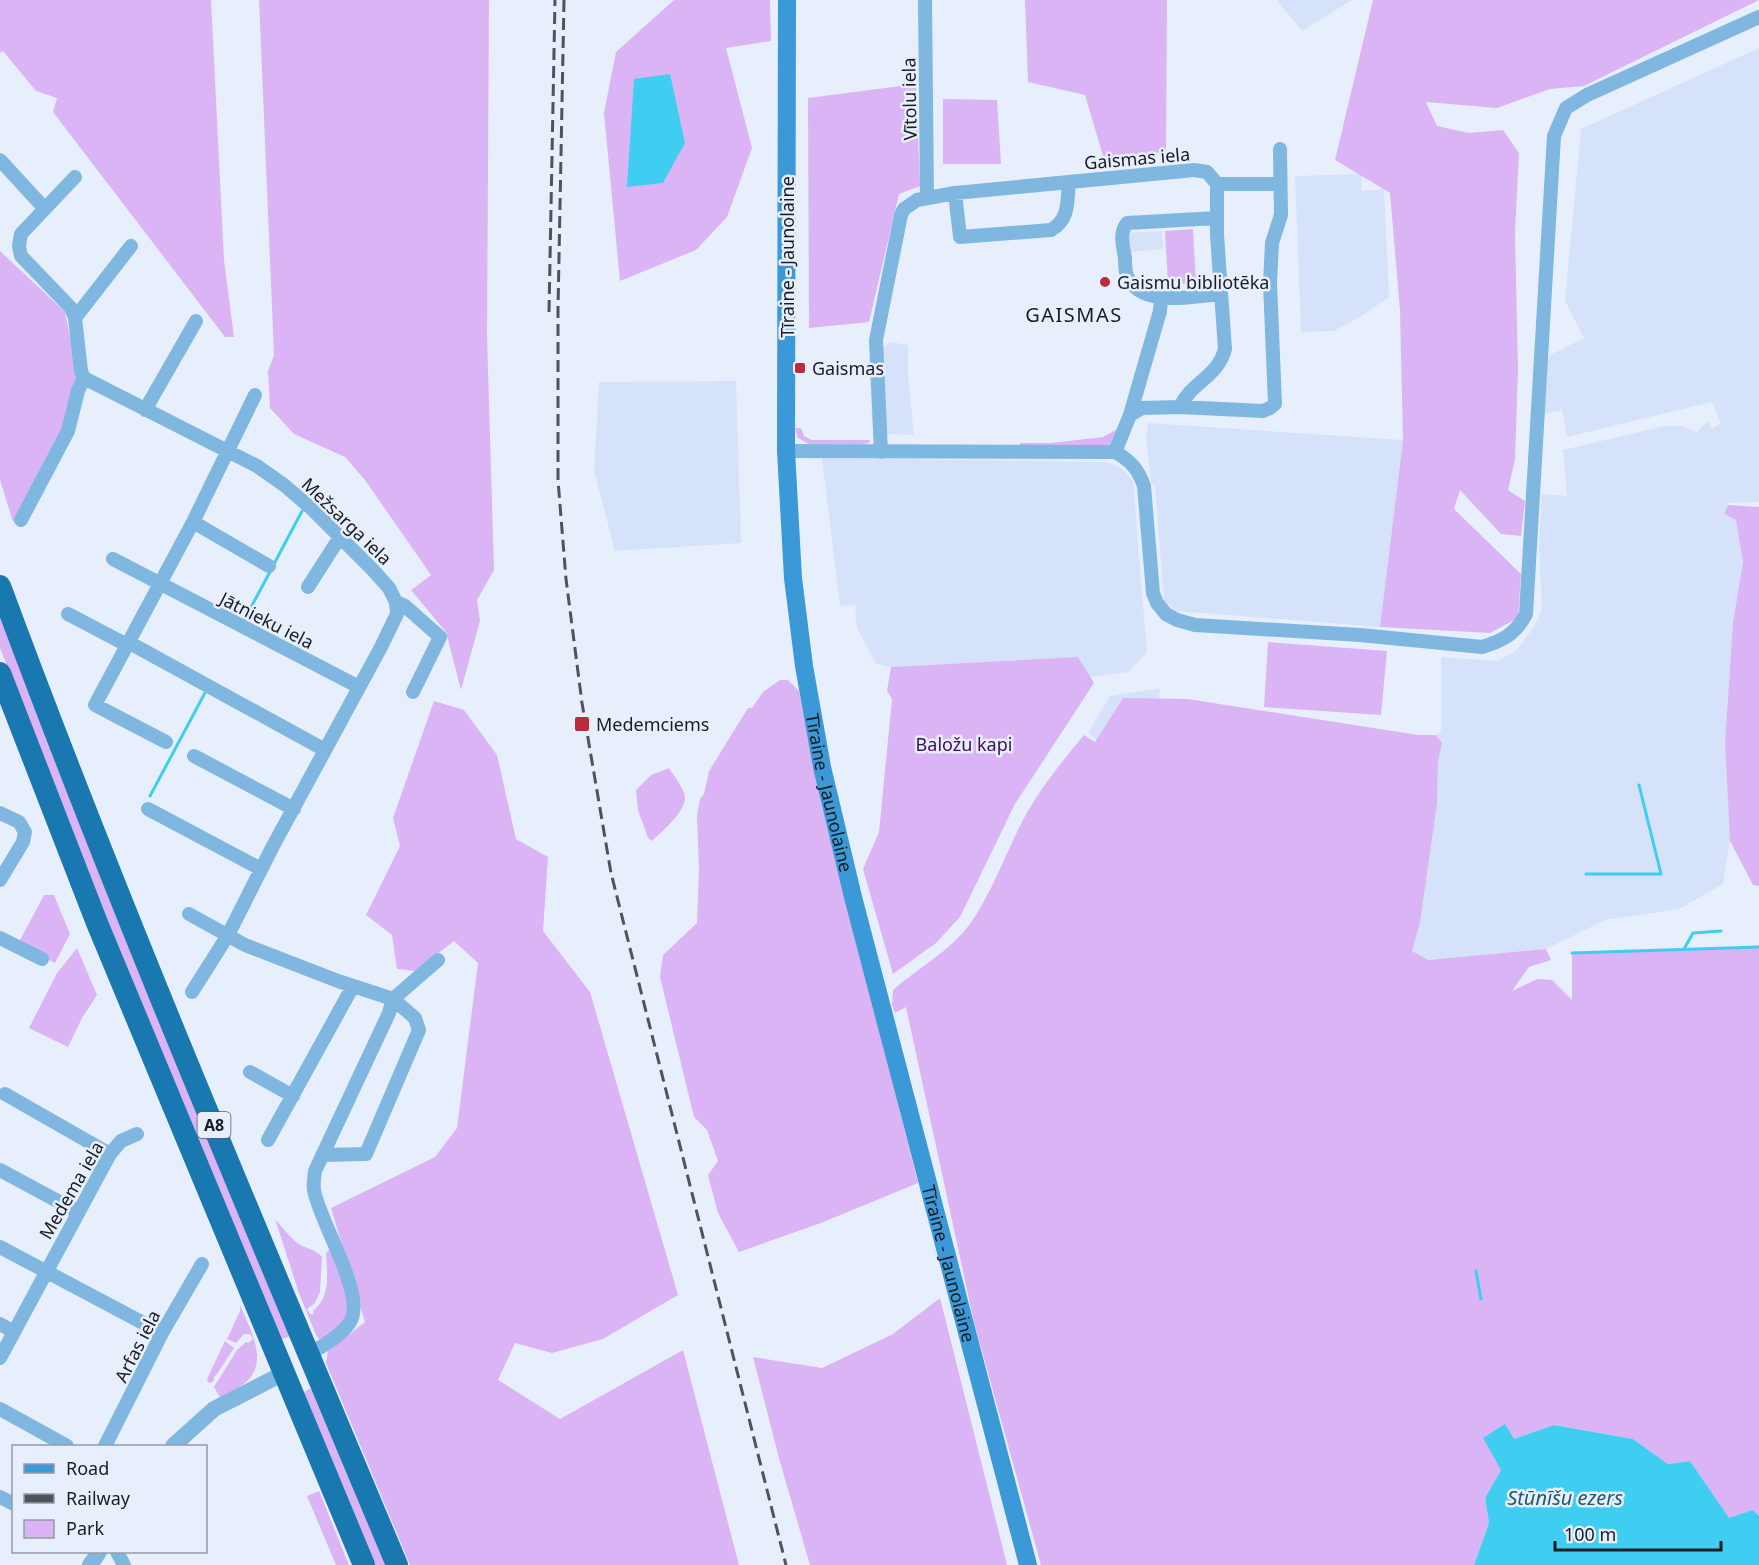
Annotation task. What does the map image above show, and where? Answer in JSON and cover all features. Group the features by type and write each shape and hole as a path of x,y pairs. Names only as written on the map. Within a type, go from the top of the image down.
{"highway":[{"name":"A8","path":"0,586 71,775 138,943 397,1565"},
{"name":"A8","path":"0,674 101,934 364,1565"}],"main road":[{"name":"Tīraine - Jaunolaine","path":"787,0 786,451 796,606 804,666 822,767 876,989 1028,1565"}],"street":[{"name":"Vītolu iela","path":"925,0 927,198"},
{"path":"786,451 1115,452 1128,459 1138,470 1144,486 1152,584 1156,603 1166,614 1183,622 1209,626 1360,635 1482,647 1499,642 1521,625 1526,614 1554,136 1566,108 1587,95 1759,17"},
{"path":"1130,415 1142,408 1180,407 1263,411 1275,404 1270,283 1272,243 1281,215 1280,149"},
{"path":"0,160 45,209"},
{"name":"Gaismas iela","path":"881,452 876,345 901,215 911,203 955,193 1194,170 1208,172 1217,184"},
{"path":"21,520 68,431 78,391 84,378 81,371 75,318 71,308 21,256 18,246 21,234 75,177"},
{"path":"955,193 960,237 1052,230 1060,225 1066,213 1069,182"},
{"path":"1180,407 1189,392 1222,362 1225,349 1217,184 1280,184"},
{"path":"1217,218 1127,223 1123,227 1122,234 1126,274 1131,284 1148,295 1161,299 1221,294"},
{"path":"75,318 131,246"},
{"path":"1115,452 1130,415 1160,311 1161,299"},
{"path":"146,410 196,321"},
{"name":"Mežsarga iela","path":"84,378 256,466 284,485 373,570 389,588 396,602"},
{"path":"166,742 95,705 193,522 255,395"},
{"path":"193,522 269,566"},
{"path":"308,587 340,537"},
{"name":"Jātnieku iela","path":"113,559 359,687"},
{"path":"192,992 228,935 359,687 397,614 396,602 405,606 440,637 413,692"},
{"path":"68,614 326,750"},
{"path":"194,756 294,809"},
{"path":"148,809 261,869"},
{"path":"0,813 19,822 25,832 23,842 0,880"},
{"path":"189,914 245,945 393,999 415,1017 419,1030 366,1154 322,1155"},
{"path":"0,938 42,959"},
{"path":"309,1353 340,1334 351,1321 355,1306 340,1257 313,1187 315,1171 389,1013 393,999 438,960"},
{"path":"268,1140 353,986"},
{"path":"250,1072 293,1096"},
{"path":"6,1095 110,1154"},
{"name":"Medema iela","path":"0,1358 110,1154 121,1142 137,1134"},
{"path":"0,1170 78,1212"},
{"path":"0,1247 162,1333"},
{"name":"Arfas iela","path":"106,1445 162,1333 202,1264"},
{"path":"0,1324 14,1332"},
{"path":"174,1445 214,1409 284,1373"},
{"path":"0,1409 65,1445"}],"shaded area":[{"path":"1277,0 1352,0 1302,31"},
{"path":"1759,48 1759,502 1726,503 1728,505 1724,514 1736,520 1743,562 1733,622 1725,743 1730,841 1723,884 1679,909 1605,920 1546,949 1427,960 1412,951 1420,923 1437,804 1438,762 1442,743 1436,735 1441,731 1441,657 1497,661 1516,651 1534,627 1542,609 1539,544 1542,494 1567,496 1563,450 1665,426 1681,426 1697,432 1708,421 1712,429 1721,423 1712,402 1567,437 1562,410 1542,414 1543,375 1550,355 1584,338 1565,301 1581,129"},
{"path":"1361,174 1362,191 1384,189 1389,297 1362,316 1334,331 1301,332 1295,176"},
{"path":"1162,231 1163,249 1129,252 1127,233"},
{"path":"890,342 908,345 908,373 914,435 873,433 869,358"},
{"path":"736,381 741,543 615,551 594,471 599,382"},
{"path":"1148,423 1403,440 1380,627 1177,611 1164,601 1155,486 1151,483 1146,438"},
{"path":"822,458 1108,462 1122,469 1133,481 1147,653 1128,672 1090,677 1078,657 891,667 876,664 857,628 855,605 840,606"},
{"path":"1160,688 1158,710 1102,743 1088,733 1110,696"}],"green space":[{"path":"0,0 211,0 224,260 234,337 225,337 53,112 57,98 36,91 3,51 0,53"},
{"path":"259,0 489,0 487,335 494,570 477,600 480,621 461,690 446,632 411,590 431,575 365,480 345,457 294,434 270,408 268,371 274,355"},
{"path":"674,0 770,0 771,41 726,48 752,148 727,217 696,250 620,281 604,113 616,52"},
{"path":"1025,0 1167,0 1166,152 1104,159 1085,95 1028,82"},
{"path":"1373,0 1759,0 1584,86 1550,89 1497,108 1426,102 1437,126 1469,133 1503,130 1519,153 1515,233 1518,370 1515,459 1508,490 1525,501 1521,536 1501,534 1460,490 1454,509 1521,574 1518,618 1490,633 1380,627 1403,440 1400,311 1390,193 1335,160"},
{"path":"916,84 920,186 899,194 869,322 809,328 808,98"},
{"path":"943,99 997,100 1001,164 943,164"},
{"path":"1193,229 1196,283 1168,284 1165,231"},
{"path":"0,251 65,312 78,377 62,435 13,522 0,480"},
{"path":"1121,427 1116,443 1104,446 1020,445 1020,443 1051,443 1103,437"},
{"path":"795,428 801,428 804,436 812,440 870,440 870,442 865,444 809,444 798,438"},
{"path":"1728,505 1759,507 1759,886 1753,885 1730,841 1725,743 1733,622 1743,562 1736,520 1724,514"},
{"path":"0,614 291,1336 279,1340 105,918 0,648"},
{"path":"1268,642 1387,651 1381,715 1264,707"},
{"name":"Baložu kapi","path":"1078,657 1094,683 1015,804 960,917 936,943 893,974 863,869 879,832 892,699 887,691 891,667"},
{"path":"780,680 788,680 799,691 821,803 918,1183 821,1223 739,1252 718,1213 708,1175 718,1161 707,1130 694,1117 660,977 663,955 697,923 699,870 697,816 709,771 748,708 752,708 763,692"},
{"path":"1123,698 1188,699 1418,735 1436,735 1442,743 1438,762 1437,804 1420,923 1412,951 1428,960 1546,949 1551,960 1529,967 1512,991 1537,979 1552,980 1572,1000 1572,953 1759,947 1759,1516 1753,1510 1729,1519 1690,1461 1668,1464 1633,1439 1554,1425 1514,1439 1501,1470 1485,1498 1489,1523 1474,1565 1041,1565 974,1322 906,1007 895,1013 892,1005 893,990 943,951 970,924 1041,790 1084,735 1095,742"},
{"path":"434,701 464,710 497,755 516,839 548,857 543,931 590,992 678,1295 603,1339 552,1353 515,1343 498,1380 560,1419 683,1350 739,1565 410,1565 326,1363 328,1351 365,1322 331,1208 435,1157 457,1128 478,963 454,941 416,971 397,969 392,935 366,915 400,846 393,818"},
{"path":"669,768 683,790 684,803 673,821 652,841 648,838 638,810 636,790 651,775"},
{"path":"44,895 54,895 70,934 55,963 18,944"},
{"path":"77,948 97,995 82,1018 68,1047 29,1028 57,973"},
{"path":"275,1219 296,1242 322,1257 320,1292 315,1303 307,1309 310,1314 314,1314 313,1311 323,1299 327,1285 326,1253 331,1248 345,1286 349,1307 342,1323 324,1338 319,1339 316,1335 299,1293"},
{"path":"940,1298 1007,1565 810,1565 753,1357 822,1368 893,1334"},
{"path":"240,1305 256,1345 256,1365 252,1375 245,1383 221,1399 214,1387 237,1350 253,1339 250,1334 244,1334 236,1343 227,1339 240,1311"},
{"path":"225,1341 234,1348 214,1380 211,1383 208,1382 207,1379"},
{"path":"314,1389 387,1565 373,1565 304,1392"},
{"path":"319,1491 349,1565 336,1565 307,1496"}],"water":[{"path":"670,74 685,143 663,183 627,187 634,79"},
{"name":"Stūnīšu ezers","path":"1505,1424 1514,1439 1554,1425 1633,1439 1668,1464 1690,1461 1729,1518 1753,1510 1759,1516 1759,1565 1474,1565 1489,1523 1485,1498 1501,1470 1483,1438"}],"waterway":[{"path":"274,564 302,511"},
{"path":"243,622 271,570"},
{"path":"150,796 206,691"},
{"path":"1586,874 1661,874 1639,785"},
{"path":"1684,949 1693,933 1721,931"},
{"path":"1572,953 1759,947"},
{"path":"1476,1271 1481,1299"}],"railway":[{"path":"549,312 555,0"},
{"path":"564,0 558,309 558,480 566,579 582,703 611,873 786,1565"}],"place":[{"name":"Gaismu bibliotēka","path":"1105,282"},
{"name":"Gaismas","path":"800,368"},
{"name":"Medemciems","path":"582,724"}],"district":[{"name":"GAISMAS","path":"1074,314"}]}
